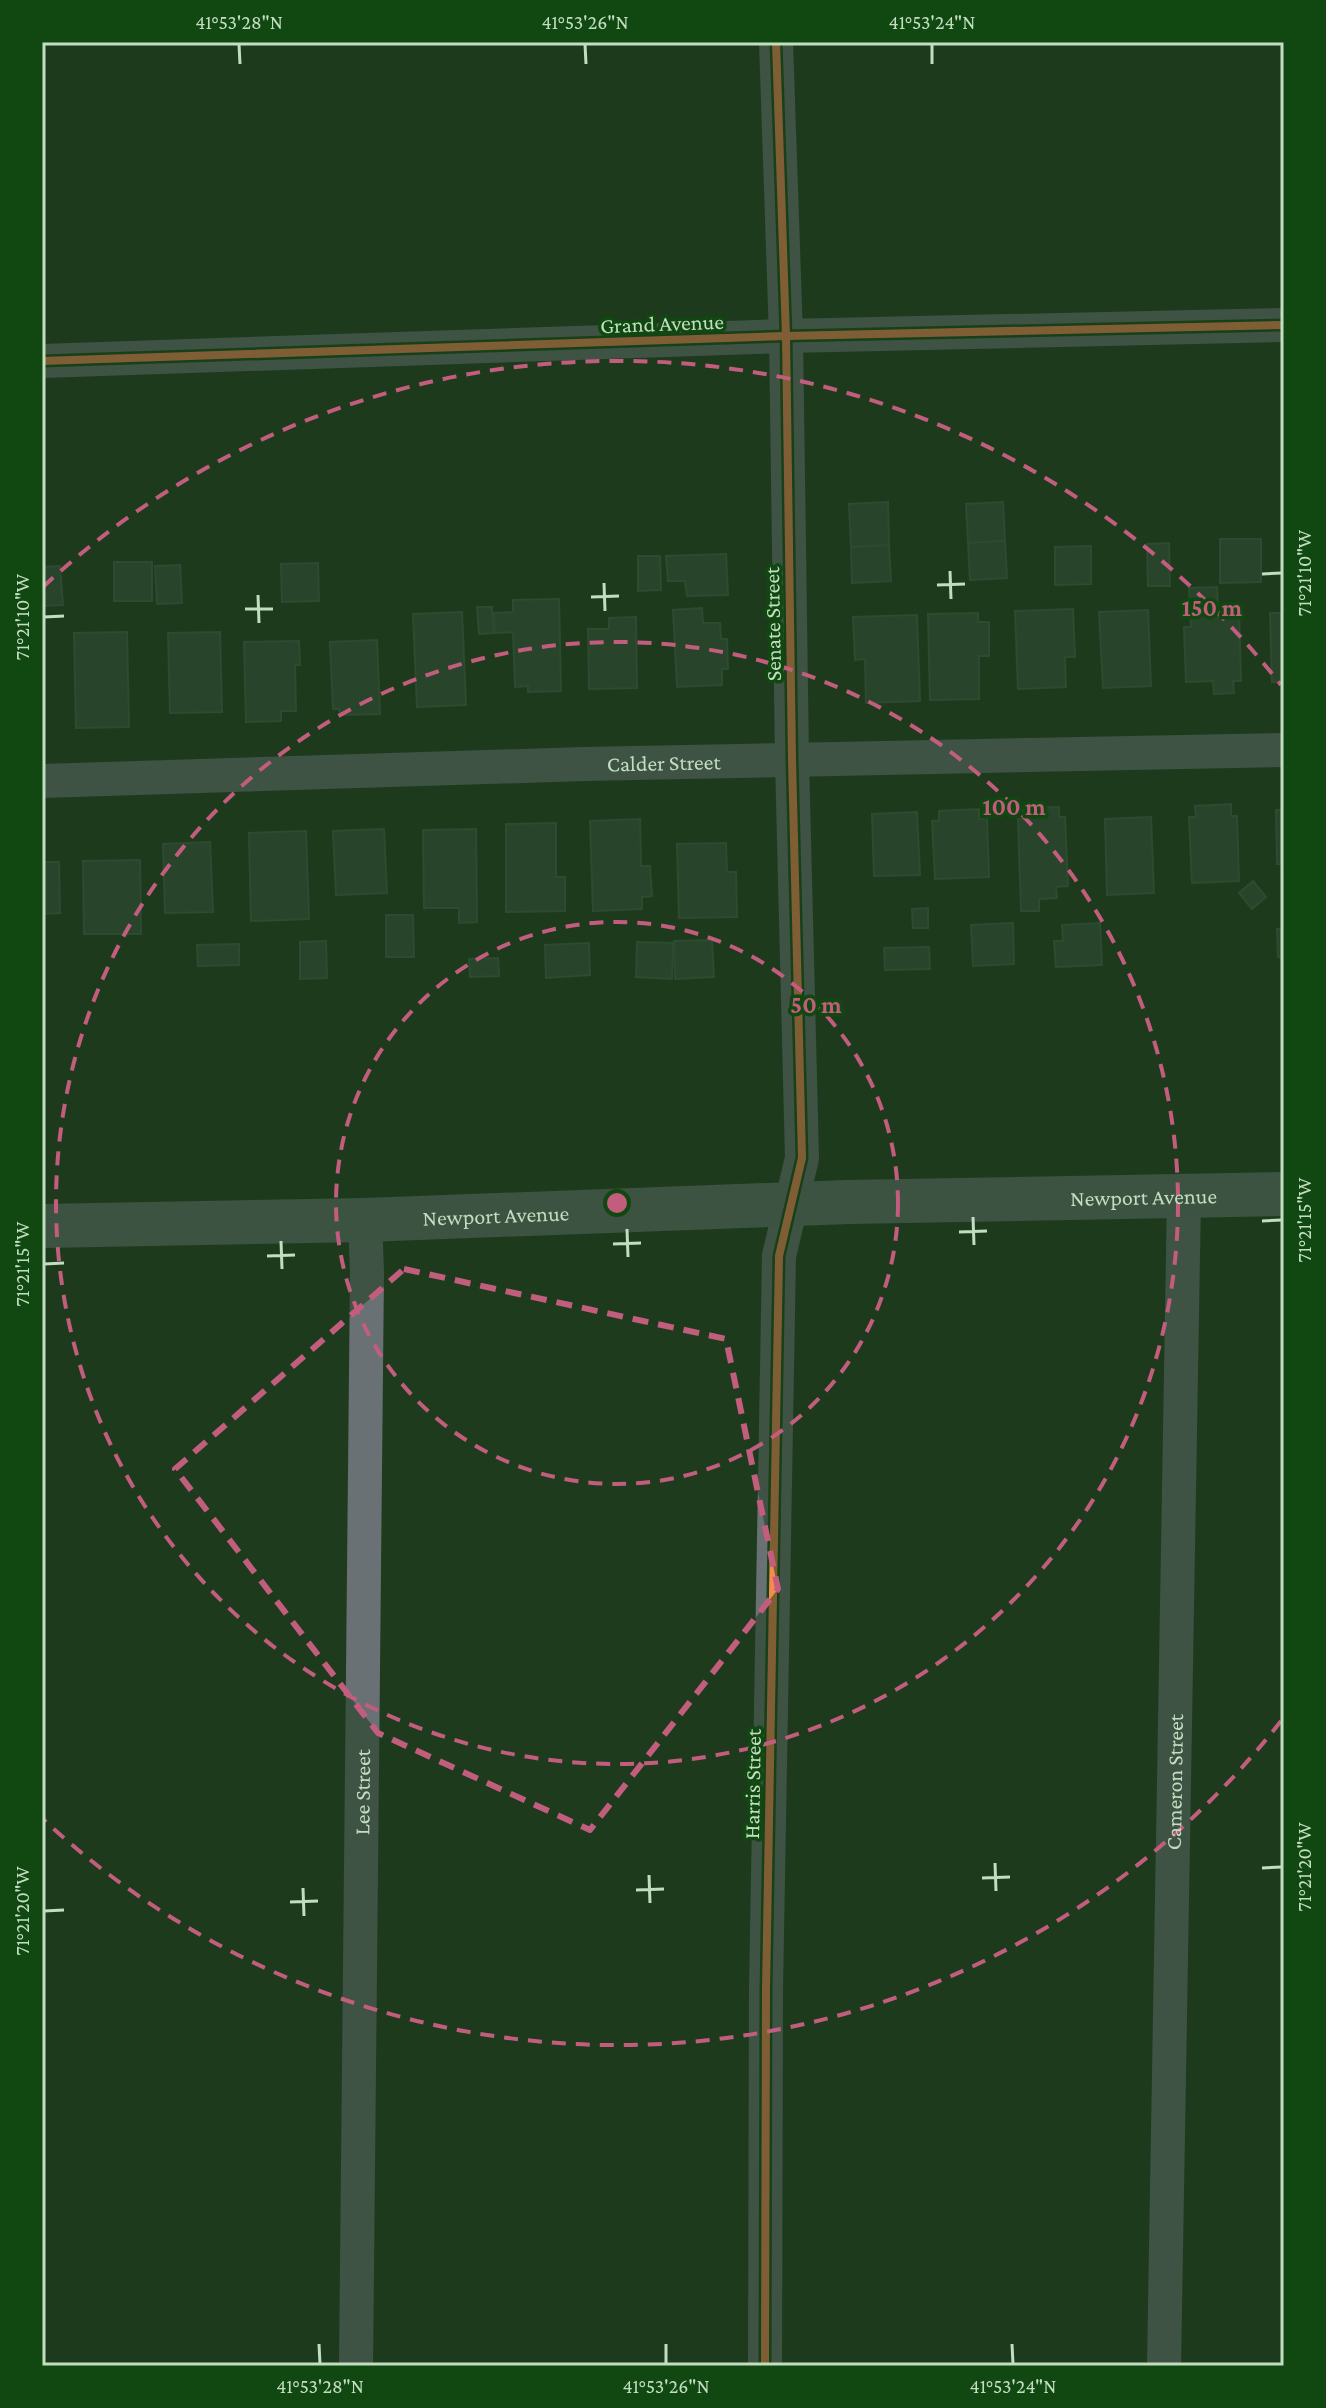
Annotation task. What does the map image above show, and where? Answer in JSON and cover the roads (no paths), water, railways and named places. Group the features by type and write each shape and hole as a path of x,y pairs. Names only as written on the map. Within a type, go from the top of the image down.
{"main road":[{"name":"Newport Avenue","path":"42,1226 365,1220 793,1204 1284,1194"}],"street":[{"name":"Senate Street","path":"776,42 786,336 802,1158 793,1204"},
{"name":"Grand Avenue","path":"42,361 786,336 1284,325"},
{"name":"Calder Street","path":"42,781 792,759 1284,750"},
{"name":"Cameron Street","path":"1164,2366 1184,1197"},
{"name":"Harris Street","path":"765,2366 766,1990 779,1256 793,1204"},
{"name":"Lee Street","path":"356,2366 367,1272 365,1220"}]}
